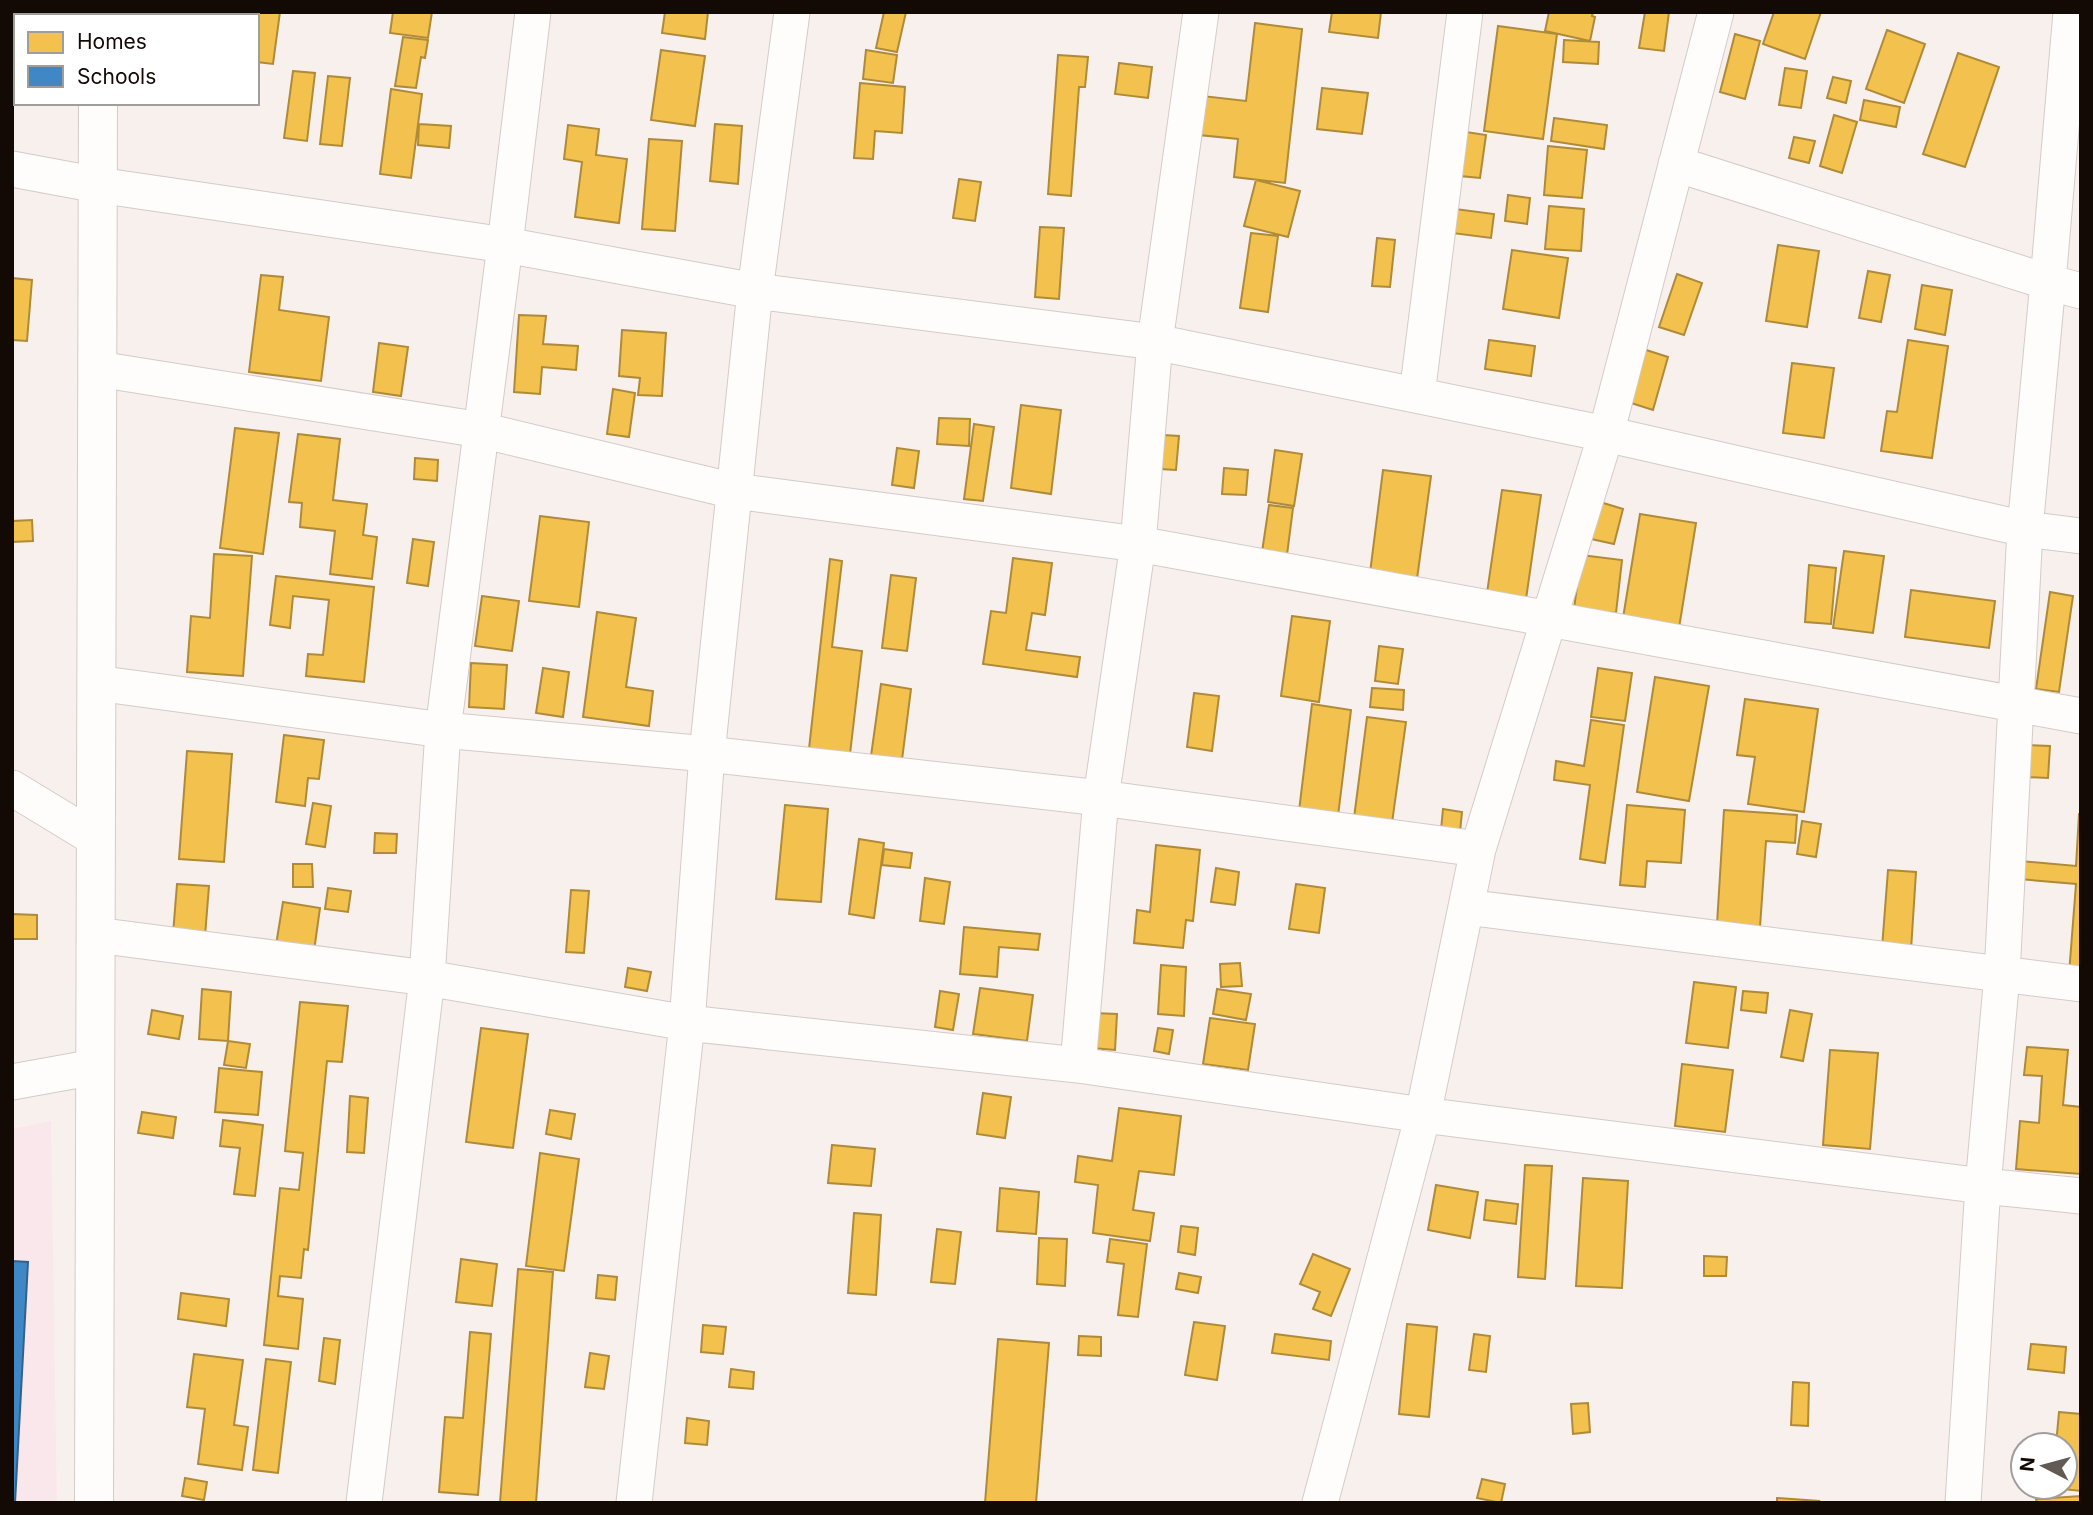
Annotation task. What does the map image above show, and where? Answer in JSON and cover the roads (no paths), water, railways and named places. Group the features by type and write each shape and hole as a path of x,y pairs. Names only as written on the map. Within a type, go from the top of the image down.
{"street":[{"path":"364,1503 427,978 443,730 533,12"},
{"path":"634,1503 687,1023 707,754 755,291 792,12"},
{"path":"1077,1065 1101,798 1138,544 1155,342 1201,12"},
{"path":"1417,396 1465,12"},
{"path":"1320,1503 1423,1115 1478,849 1606,434 1716,12"},
{"path":"1963,1503 1983,1186 2002,975 2025,528 2064,287 2071,12"},
{"path":"94,1503 98,105"},
{"path":"1676,164 2064,287"},
{"path":"12,169 98,186 505,245 755,291 1155,342 1606,434 2025,528 2081,536"},
{"path":"98,369 481,430 734,491 1138,544 2081,716"},
{"path":"96,683 443,730 707,754 1101,798 1478,849"},
{"path":"12,788 96,839"},
{"path":"1466,907 2081,984"},
{"path":"96,935 427,978 687,1023 1077,1065 1423,1115 2081,1196"},
{"path":"12,1082 95,1067"}]}
